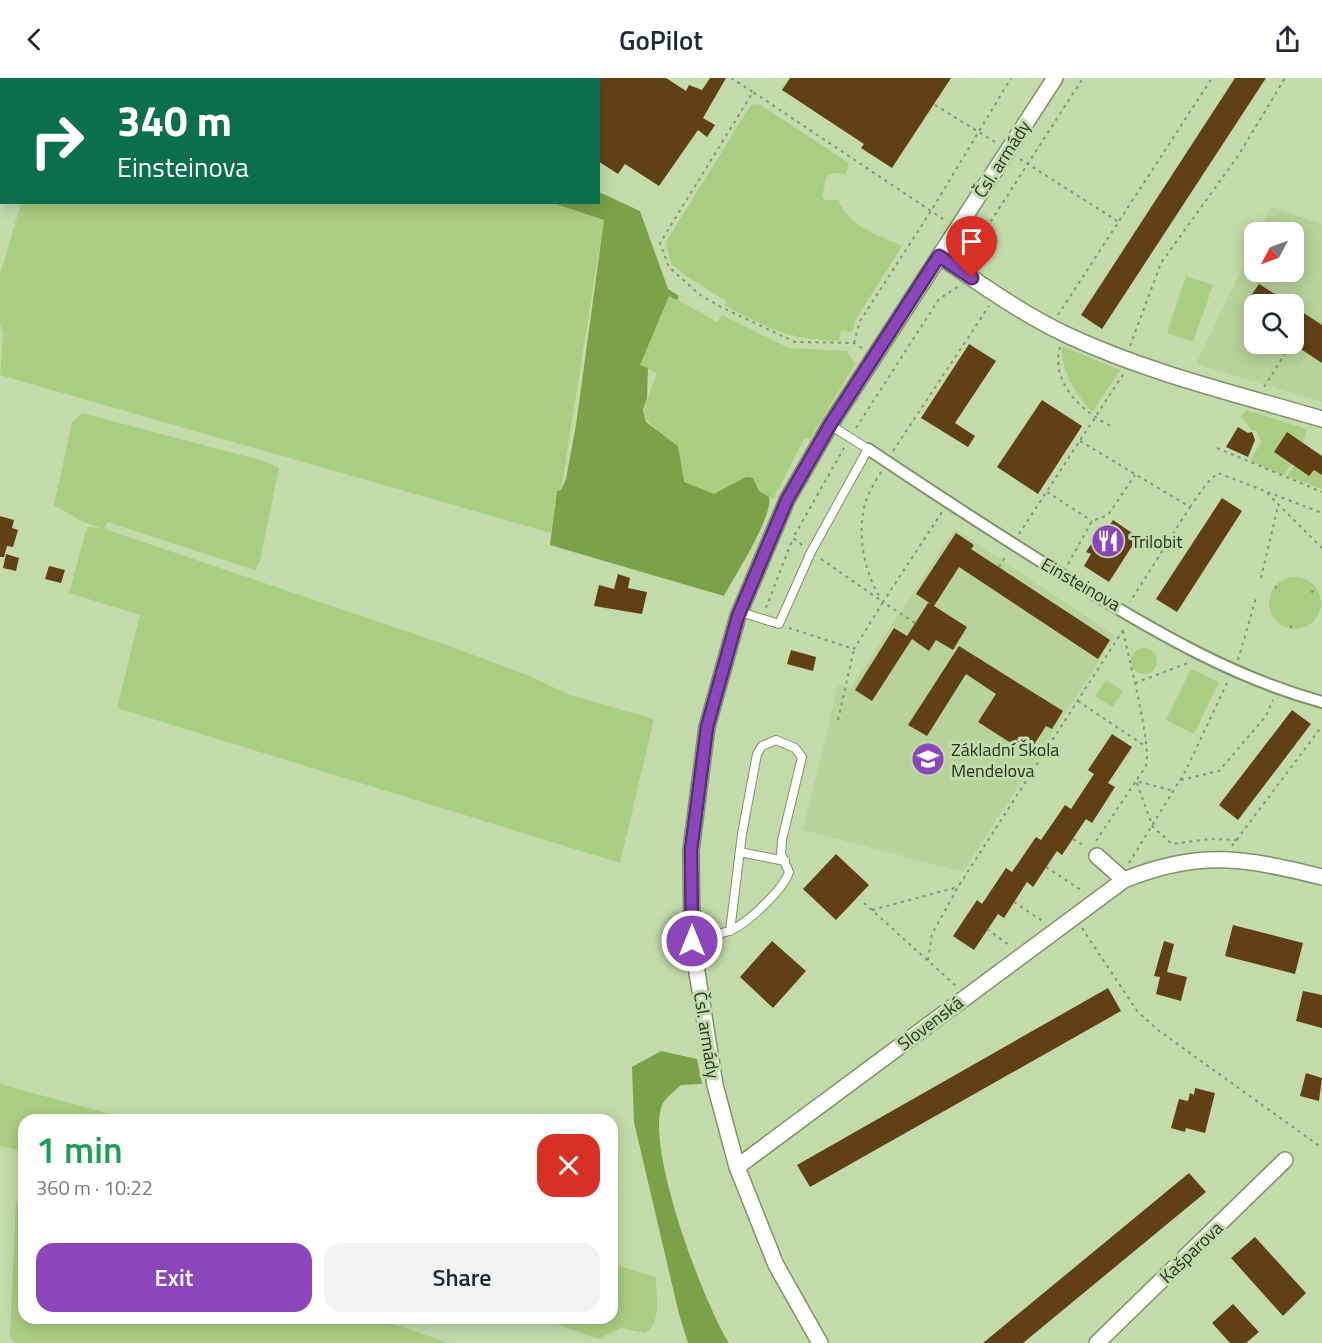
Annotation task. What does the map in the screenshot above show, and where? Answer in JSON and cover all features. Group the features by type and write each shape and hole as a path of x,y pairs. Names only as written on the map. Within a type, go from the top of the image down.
{"street":[{"name":"Čsl. armády","path":"820,1343 776,1264 737,1167 715,1085 692,941 691,850 707,727 740,612 787,500 830,425 1055,78"},
{"path":"939,256 996,294 1066,335 1131,363 1322,419"},
{"name":"Einsteinova","path":"868,449 1062,575 1128,615"},
{"path":"1128,615 1202,657 1278,690 1322,702"},
{"path":"1094,853 1122,878"},
{"name":"Slovenská","path":"737,1167 1122,878 1158,866 1222,858 1260,862 1322,877"},
{"name":"Kašparova","path":"1097,1343 1285,1160"}],"lane":[{"name":"Einsteinova","path":"830,425 868,449"},
{"path":"740,612 779,624 811,552 868,449"},
{"path":"692,941 730,931 755,912 781,886 789,872 781,854 782,840 802,757 795,748 776,740 762,746 757,754 740,852 730,931"},
{"path":"740,852 785,861"}],"path":[{"path":"730,78 930,211"},
{"path":"753,92 660,243 669,267 700,295 795,342 853,343 860,321 1011,78"},
{"path":"975,268 980,238 1083,78"},
{"path":"1050,314 1056,317 1212,78"},
{"path":"999,567 1012,543 1131,363 1129,350 1161,263 1238,156 1286,78"},
{"path":"935,105 1119,222"},
{"path":"915,623 883,602 875,590 866,562 862,536 865,501 886,461 996,294"},
{"path":"1066,335 1056,361 1063,381 1076,402 1095,419 1113,427"},
{"path":"1259,401 1264,387 1285,354"},
{"path":"1080,441 1190,507"},
{"path":"1217,448 1322,492"},
{"name":"Einsteinova","path":"1128,615 1190,507 1207,483 1218,473 1265,491"},
{"path":"1062,575 1092,521 1108,515 1135,475"},
{"path":"1265,491 1322,548"},
{"path":"1265,491 1322,513"},
{"path":"1047,492 1092,521"},
{"path":"838,720 854,649 949,502"},
{"path":"1261,578 1278,506"},
{"path":"761,619 793,538"},
{"path":"1275,586 1279,592"},
{"path":"1311,592 1317,590"},
{"path":"1122,878 1181,780 1242,653 1256,598"},
{"path":"928,960 932,934 958,887 1123,631 1128,615"},
{"path":"1291,622 1291,628"},
{"path":"779,624 854,649"},
{"path":"1094,853 1146,764 1135,683 1123,631"},
{"path":"1135,683 1202,657"},
{"path":"1181,780 1219,771 1266,716 1278,690"},
{"path":"1078,700 1145,746"},
{"path":"1222,858 1322,726"},
{"path":"1136,781 1174,791"},
{"path":"1136,781 1153,827 1172,844 1210,838 1237,840"},
{"path":"1046,867 1086,894 1079,899"},
{"path":"872,910 958,887"},
{"path":"1014,902 1044,923 1042,924"},
{"path":"864,903 967,996"},
{"path":"1074,916 1144,1017 1322,1148"},
{"path":"987,929 1012,947"}],"shaded area":[{"path":"759,104 849,163 846,174 834,173 827,176 822,196 824,200 838,200 849,217 856,223 902,246 856,319 852,332 841,330 839,341 792,335 754,320 724,305 726,301 671,264 666,242 751,105"},
{"path":"600,192 640,211 668,289 679,296 677,300 669,296 640,365 648,368 647,398 643,410 646,422 678,446 684,482 714,494 746,477 753,478 759,491 769,497 769,506 760,531 724,596 550,545 557,491 561,490 566,479 576,425 604,220 556,204 600,204"},
{"path":"21,204 559,204 604,220 561,490 557,491 551,533 0,375 3,333 0,323 0,275"},
{"path":"1271,207 1322,224 1322,402 1196,364 1244,264 1244,282 1304,282 1304,222 1264,222"},
{"path":"1186,276 1213,285 1193,342 1167,333"},
{"path":"669,295 717,322 722,315 789,348 847,351 855,364 810,439 804,439 773,499 759,491 753,478 714,494 683,482 678,446 655,428 645,416 647,401 657,373 639,365"},
{"path":"1062,346 1120,370 1092,412 1070,382 1064,365"},
{"path":"1246,410 1307,429 1303,443 1287,432 1274,452 1291,464 1284,475 1250,461 1261,442 1257,431 1252,431 1241,417"},
{"path":"82,413 267,462 279,468 260,561 255,570 107,522 105,529 441,643 527,675 570,695 654,719 620,863 117,708 140,615 69,593 87,527 101,528 79,520 54,505 72,422"},
{"path":"1294,466 1309,476 1314,470 1322,475 1322,489 1287,476"},
{"name":"Základní Škola Mendelova","path":"955,529 1115,636 963,872 803,830 838,685 851,688"},
{"path":"1295,577 1305,579 1313,585 1319,593 1321,603 1319,613 1313,621 1305,627 1295,629 1285,627 1277,621 1271,613 1269,603 1271,593 1277,585 1285,579"},
{"path":"1144,648 1153,652 1157,661 1153,670 1144,674 1135,670 1131,661 1135,652"},
{"path":"1191,669 1219,682 1194,734 1166,720"},
{"path":"1106,680 1123,691 1112,707 1095,696"},
{"path":"661,1051 697,1059 702,1084 681,1085 662,1105 659,1126 662,1155 669,1189 692,1262 729,1343 688,1343 679,1314 634,1122 632,1067"},
{"path":"0,1084 110,1114 18,1114 18,1150 0,1146"},
{"path":"16,1201 18,1202 18,1324 392,1324 450,1343 15,1343 10,1337"},
{"path":"618,1266 656,1277 656,1315 650,1328 645,1333 621,1328 598,1339 557,1324 618,1324"}],"building":[{"path":"600,78 666,78 686,91 689,85 702,90 710,78 726,78 703,118 715,125 707,137 698,130 659,186 625,164 618,174 600,162"},
{"path":"790,78 951,78 892,168 861,148 864,144 782,90"},
{"path":"1235,78 1266,78 1102,329 1081,315"},
{"path":"1259,284 1275,294 1252,294"},
{"path":"1304,313 1322,325 1322,363 1304,351"},
{"path":"969,344 996,361 955,423 975,436 968,447 921,418"},
{"path":"1042,400 1082,426 1038,494 997,467"},
{"path":"1238,427 1248,433 1252,432 1255,440 1248,457 1226,447"},
{"path":"1287,432 1322,456 1322,475 1314,470 1309,476 1274,452"},
{"path":"1222,498 1242,511 1177,612 1156,599"},
{"path":"0,516 14,520 12,528 18,530 13,547 7,546 4,557 0,557"},
{"path":"1113,520 1138,537 1109,582 1084,566 1091,554 1086,552 1094,540 1098,543"},
{"path":"956,533 974,545 971,549 1110,640 1098,659 959,567 934,606 967,627 953,650 936,640 929,651 912,639 872,701 855,690 894,628 907,636 928,603 931,604 916,594"},
{"path":"6,554 19,558 16,571 3,568"},
{"path":"49,566 65,570 61,583 45,579"},
{"path":"618,574 630,578 628,588 647,592 642,614 594,606 599,585 614,589"},
{"path":"959,646 1063,711 1052,729 1046,726 1028,754 978,722 996,694 966,674 927,736 908,725"},
{"path":"791,650 816,657 813,671 787,664"},
{"path":"1292,710 1311,724 1238,820 1219,805"},
{"path":"1112,734 1132,747 1108,783 1115,787 1092,823 1086,819 1062,855 1057,851 1033,887 1027,882 1004,918 998,914 974,950 953,936 977,900 982,904 1006,868 1012,872 1036,837 1041,840 1065,805 1071,809 1094,774 1088,770"},
{"path":"836,854 869,885 836,920 803,889"},
{"path":"1233,925 1303,943 1295,974 1225,956"},
{"path":"772,941 806,971 773,1008 740,977"},
{"path":"1164,941 1174,944 1167,972 1187,977 1181,1001 1156,994 1160,977 1154,976"},
{"path":"1108,988 1121,1011 810,1187 797,1165"},
{"path":"1303,991 1322,995 1322,1028 1296,1021"},
{"path":"1306,1073 1322,1078 1319,1101 1300,1096"},
{"path":"1195,1088 1215,1093 1205,1133 1186,1128 1185,1132 1171,1128 1179,1099 1188,1101 1190,1093 1194,1095"},
{"path":"1189,1173 1206,1192 1023,1343 983,1343"},
{"path":"1255,1237 1306,1293 1283,1316 1231,1258"},
{"path":"1233,1304 1259,1332 1246,1343 1230,1343 1212,1323"}],"place":[{"name":"Trilobit","path":"1108,541"},
{"name":"Základní Škola Mendelova","path":"928,759"}],"route":[{"path":"692,941 691,850 707,727 738,616 787,500 830,425 939,256 972,278"}]}
